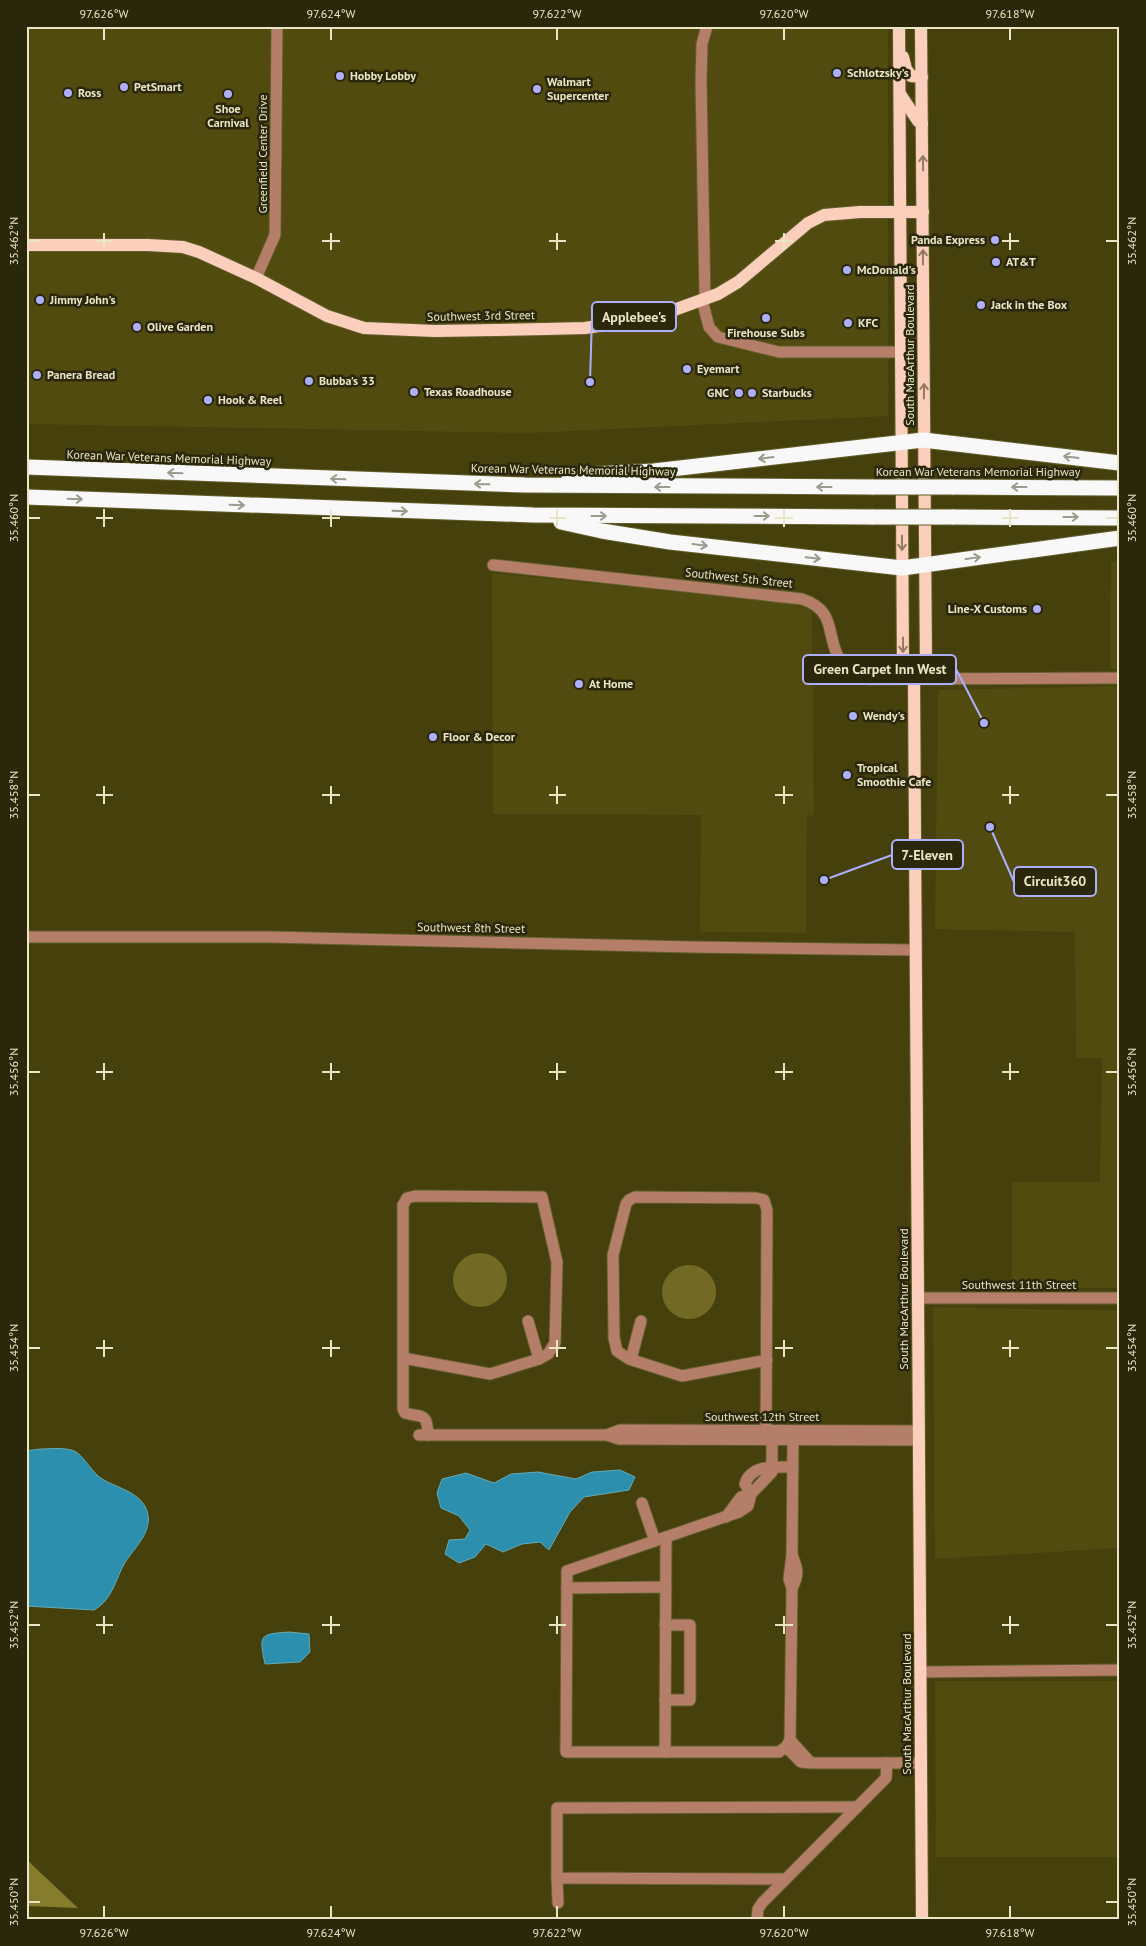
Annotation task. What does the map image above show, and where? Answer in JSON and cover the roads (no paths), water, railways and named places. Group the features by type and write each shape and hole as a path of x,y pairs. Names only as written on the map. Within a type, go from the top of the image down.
{"highway":[{"path":"525,485 597,474 654,471 924,440 1120,463"},
{"name":"Korean War Veterans Memorial Highway","path":"26,467 525,485 1120,488"},
{"path":"26,497 533,515 1120,518"},
{"path":"533,515 602,531 670,542 902,568 1120,538"}],"main road":[{"name":"South MacArthur Boulevard","path":"900,26 903,667 914,679 922,1920"},
{"name":"South MacArthur Boulevard","path":"914,679 926,667 921,26"},
{"path":"900,42 908,73 911,76 922,77"},
{"path":"900,94 922,124"},
{"name":"Southwest 3rd Street","path":"26,245 148,245 183,247 199,252 256,278 326,316 364,328 446,331 585,328 652,318 718,294 738,282 808,223 824,215 842,212 923,212"}],"street":[{"name":"Greenfield Center Drive","path":"256,278 275,235 277,26"},
{"path":"706,26 702,44 701,81 703,299 710,327 718,337 779,352 901,352"},
{"name":"Southwest 5th Street","path":"493,565 809,601 820,610 830,624 840,660 853,672 869,679 1120,678"},
{"name":"Southwest 8th Street","path":"26,937 272,937 691,947 915,950"},
{"path":"415,1196 542,1197 557,1262 555,1344 548,1354 539,1359 490,1374 403,1358 403,1205 407,1198 415,1196"},
{"path":"767,1360 682,1376 623,1356 614,1345 612,1255 626,1204 629,1200 635,1197 756,1198 764,1200 767,1210 767,1360 772,1472 751,1494 741,1497 726,1517 567,1571 566,1752 779,1752 788,1744 792,1588 798,1578 798,1568 792,1555 793,1439"},
{"name":"Southwest 11th Street","path":"918,1298 1120,1298"},
{"path":"631,1359 641,1321"},
{"path":"528,1322 539,1359"},
{"name":"Southwest 12th Street","path":"403,1358 403,1409 405,1414 420,1415 425,1418 427,1421 423,1435 606,1435 620,1430 769,1435 919,1435"},
{"name":"Southwest 12th Street","path":"769,1435 793,1439 919,1435"},
{"path":"772,1467 793,1467"},
{"path":"642,1503 661,1539 666,1587 665,1752"},
{"path":"567,1588 666,1587"},
{"path":"665,1625 690,1625 690,1700 665,1700"},
{"path":"920,1672 1120,1670"},
{"path":"788,1744 811,1763 921,1762"},
{"path":"757,1920 758,1908 886,1778 887,1762"},
{"path":"558,1903 557,1808 857,1807"},
{"path":"557,1878 785,1879"}],"water":[{"path":"57,1448 74,1451 98,1476 138,1498 147,1511 148,1519 145,1534 123,1566 105,1602 94,1610 26,1606 26,1451"},
{"path":"620,1470 635,1477 629,1490 584,1497 570,1512 549,1550 540,1542 522,1544 503,1552 486,1544 475,1557 459,1563 445,1554 449,1540 465,1539 470,1530 459,1516 441,1508 437,1493 442,1479 466,1473 494,1483 511,1474 538,1472 576,1479 592,1472"},
{"path":"289,1632 309,1634 310,1652 300,1662 265,1664 262,1647 264,1638 267,1635"}],"place":[{"name":"Schlotzsky's","path":"837,73"},
{"name":"Hobby Lobby","path":"340,76"},
{"name":"PetSmart","path":"124,87"},
{"name":"Walmart Supercenter","path":"537,89"},
{"name":"Ross","path":"68,93"},
{"name":"Shoe Carnival","path":"228,94"},
{"name":"Panda Express","path":"995,240"},
{"name":"AT&T","path":"996,262"},
{"name":"McDonald's","path":"847,270"},
{"name":"Jimmy John's","path":"40,300"},
{"name":"Jack in the Box","path":"981,305"},
{"name":"Firehouse Subs","path":"766,318"},
{"name":"KFC","path":"848,323"},
{"name":"Olive Garden","path":"137,327"},
{"name":"Eyemart","path":"687,369"},
{"name":"Panera Bread","path":"37,375"},
{"name":"Bubba's 33","path":"309,381"},
{"name":"Applebee's","path":"590,382"},
{"name":"Texas Roadhouse","path":"414,392"},
{"name":"GNC","path":"739,393"},
{"name":"Starbucks","path":"752,393"},
{"name":"Hook & Reel","path":"208,400"},
{"name":"Line-X Customs","path":"1037,609"},
{"name":"At Home","path":"579,684"},
{"name":"Wendy's","path":"853,716"},
{"name":"Green Carpet Inn West","path":"984,723"},
{"name":"Floor & Decor","path":"433,737"},
{"name":"Tropical Smoothie Cafe","path":"847,775"},
{"name":"Circuit360","path":"990,827"},
{"name":"7-Eleven","path":"824,880"}]}
